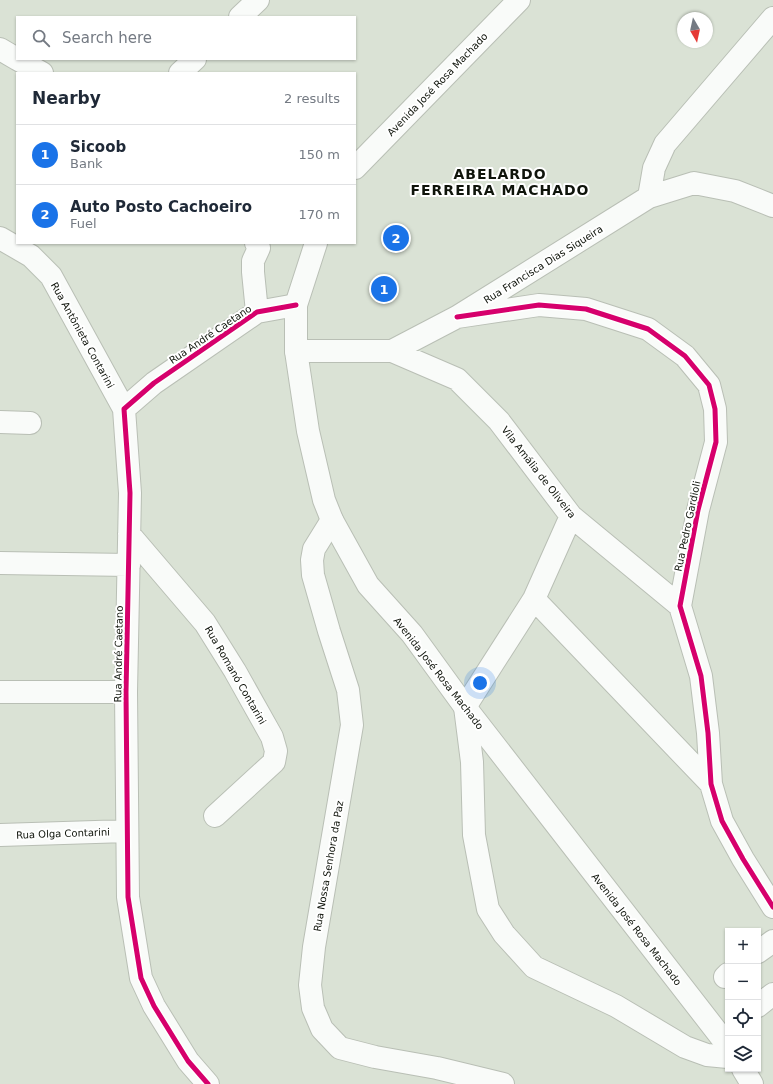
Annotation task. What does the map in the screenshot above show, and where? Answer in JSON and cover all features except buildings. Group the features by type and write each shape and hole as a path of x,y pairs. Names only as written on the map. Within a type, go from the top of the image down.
{"street":[{"path":"241,16 258,0"},
{"name":"Avenida José Rosa Machado","path":"356,167 519,0"},
{"path":"649,198 654,168 665,144 765,41 773,18"},
{"path":"0,49 16,58"},
{"path":"19,60 40,72"},
{"path":"181,72 194,60"},
{"name":"Rua Francisca Dias Siqueira","path":"296,352 392,351 457,318 649,198 694,183 735,192 773,206"},
{"name":"Rua Antônieta Contarini","path":"0,238 31,256 51,276 124,409"},
{"name":"Avenida José Rosa Machado","path":"316,244 296,306 296,352 308,431 324,500 332,520 368,585 412,634 465,707 725,1037"},
{"path":"257,312 253,261 262,245"},
{"name":"Rua Pedro Gardioli","path":"457,318 538,305 586,309 648,329 685,356 709,385 714,410 716,442 698,510 680,606 701,676 708,733 711,784 722,821 742,859 773,907"},
{"name":"Rua André Caetano","path":"208,1084 188,1061 154,1006 141,978 128,897 126,692 130,493 124,409 154,384 257,312 296,306"},
{"name":"Vila Amália de Oliveira","path":"392,351 457,379 499,421 571,516 680,606"},
{"path":"0,422 30,422"},
{"path":"571,516 534,599 465,707 472,762 474,835 488,910 504,934 534,967 616,1006 685,1047 707,1055 725,1057"},
{"name":"Rua Nossa Senhora da Paz","path":"332,520 314,549 312,560 313,575 348,690 352,725 314,946 310,985 313,1008 322,1029 340,1048 375,1057 436,1068 503,1084"},
{"name":"Rua Romanó Contarini","path":"129,534 205,623 235,671 272,737 276,751 274,762 215,816"},
{"path":"0,562 129,565"},
{"path":"534,599 711,784"},
{"path":"0,692 126,692"},
{"name":"Rua Olga Contarini","path":"0,835 127,831"},
{"path":"761,950 773,941"},
{"path":"761,1004 773,994"},
{"path":"745,1072 752,1084"}],"cycle path":[{"path":"208,1084 188,1061 154,1006 141,978 128,897 126,692 130,493 124,409 154,383 257,312 296,305"},
{"path":"457,317 539,305 586,309 648,329 685,356 709,385 715,409 716,442 698,510 680,606 701,676 708,733 711,784 722,821 743,859 773,907"}],"place":[{"name":"Auto Posto Cachoeiro","path":"396,238"},
{"name":"Sicoob","path":"384,289"}],"district":[{"name":"ABELARDO FERREIRA MACHADO","path":"500,182"}]}
